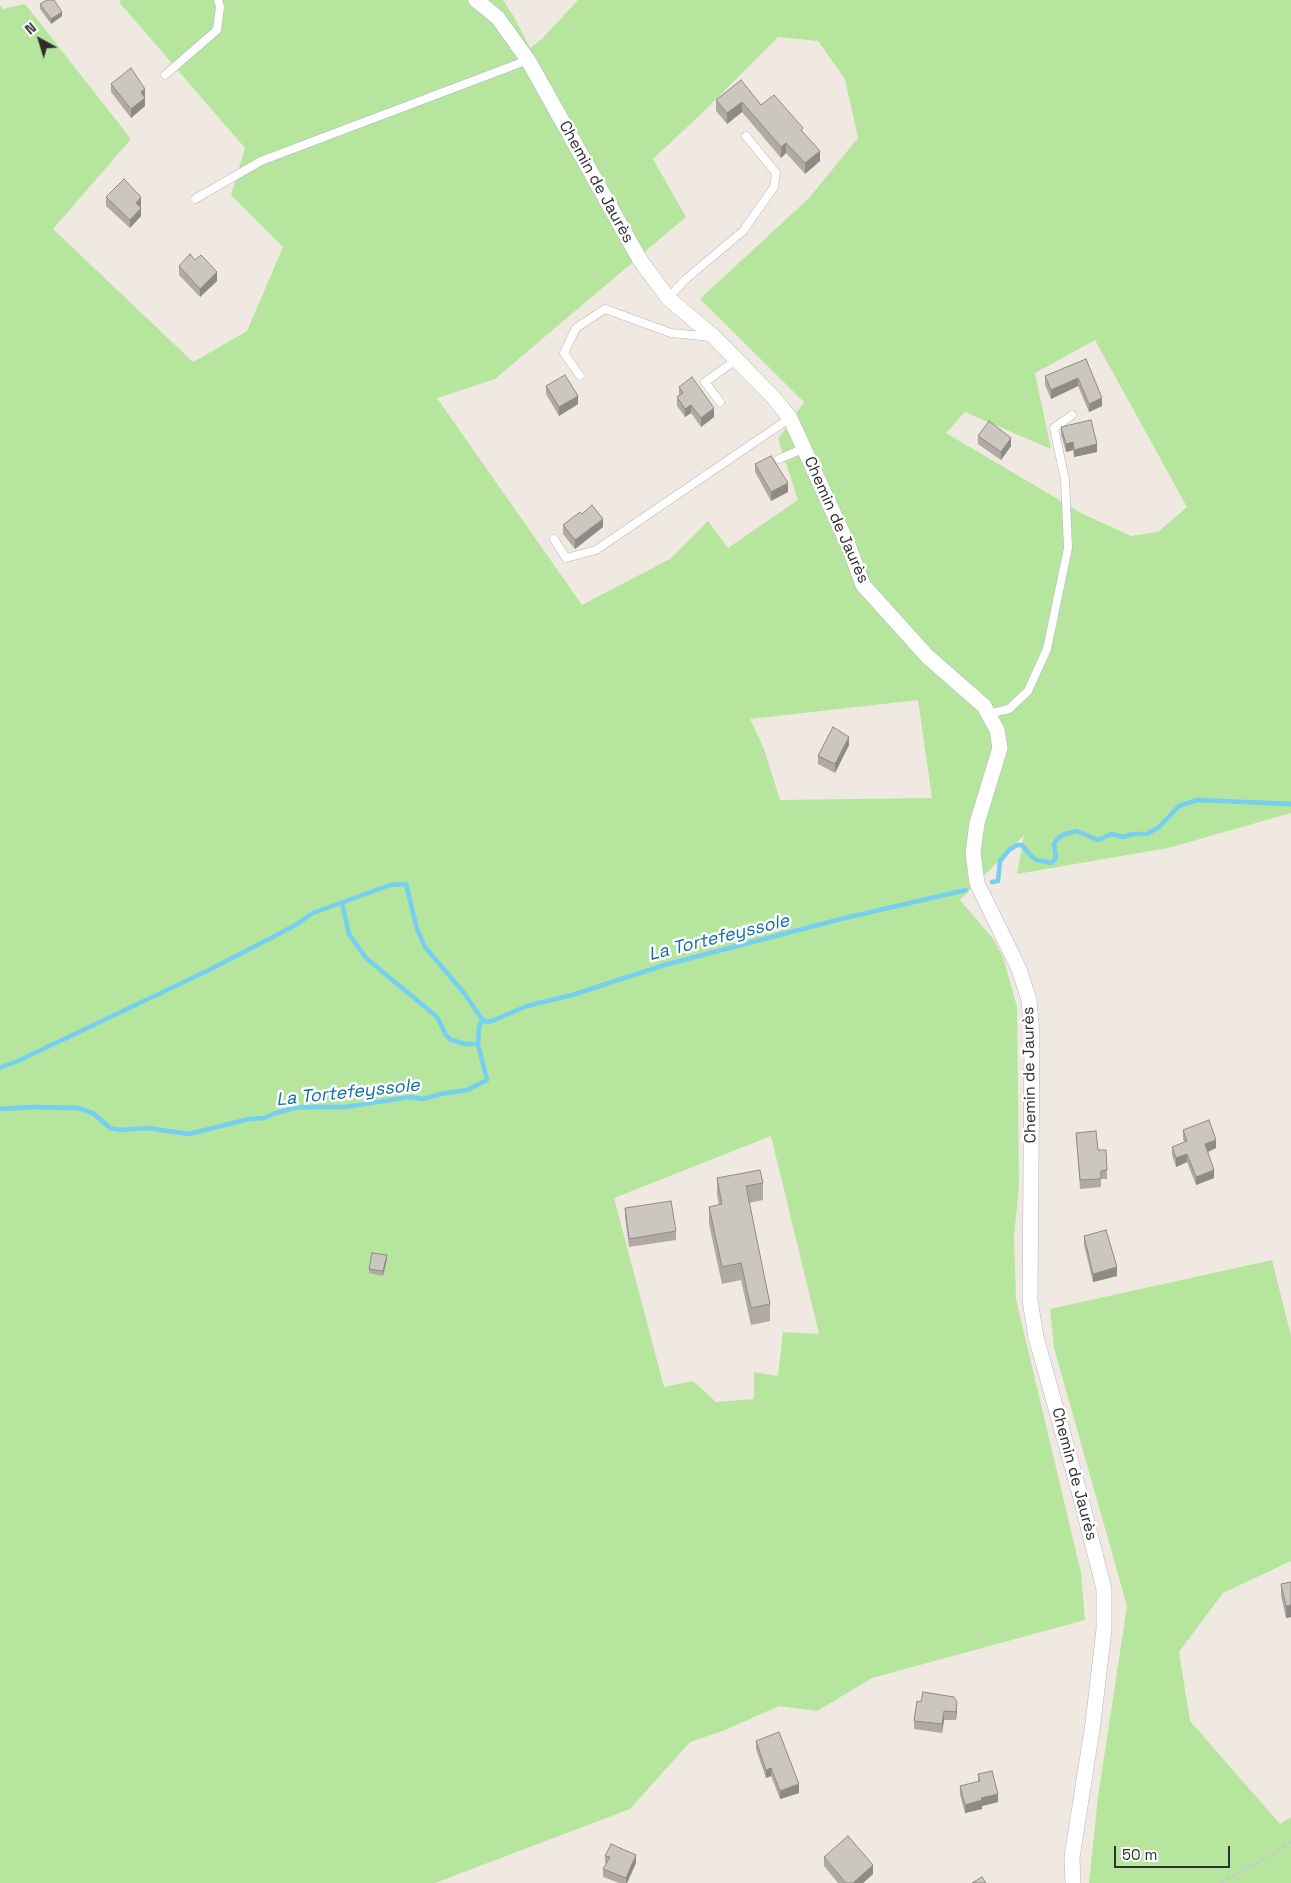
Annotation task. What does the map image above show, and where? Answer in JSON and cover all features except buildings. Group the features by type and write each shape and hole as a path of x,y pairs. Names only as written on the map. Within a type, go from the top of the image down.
{"street":[{"name":"Chemin de Jaurès","path":"476,0 498,18 528,60 640,260 668,298 714,337 773,397 790,418 848,546 862,585 927,656 984,706 997,730 1000,748 977,823 972,852 977,883 1019,969 1029,1000 1032,1035 1030,1300 1036,1337 1104,1589 1104,1629 1093,1723 1072,1857 1073,1883"}],"lane":[{"path":"165,75 218,30 220,8 218,0"},
{"path":"195,199 260,161 528,60"},
{"path":"668,298 686,279 743,231 774,187 776,173 746,136"},
{"path":"580,376 564,353 576,328 605,309 671,333 714,337"},
{"path":"720,402 705,382 736,360"},
{"path":"988,714 1009,708 1028,691 1047,649 1068,548 1065,480 1054,428 1072,415"},
{"path":"554,540 566,558 596,550 790,418"},
{"path":"779,459 805,448"}],"path":[{"path":"1221,1883 1291,1842"}],"green space":[{"path":"121,0 503,0 530,48 542,39 578,0 1291,0 1291,813 1168,848 1017,874 1024,835 960,900 994,940 1003,957 1017,1007 1019,1186 1014,1236 1016,1299 1081,1573 1085,1620 872,1678 817,1711 779,1706 725,1730 690,1742 630,1809 435,1883 0,1883 0,5 3,9 25,4 131,139 53,229 193,362 247,331 283,247 231,195 245,148 119,2","holes":["778,37 818,41 845,79 858,138 809,198 700,299 804,402 778,439 798,500 728,548 708,521 670,559 582,605 437,398 495,379 686,217 653,159","1095,340 1187,507 1158,532 1131,536 1083,514 946,433 965,412 1051,449 1035,373","918,700 932,798 780,800 764,749 750,719","771,1136 819,1334 783,1332 778,1376 754,1372 754,1399 716,1402 693,1381 664,1387 614,1198"]},
{"path":"1272,1260 1291,1336 1291,1561 1223,1593 1179,1652 1190,1721 1280,1824 1291,1817 1291,1883 1089,1883 1098,1797 1127,1606 1054,1348 1050,1309"}],"waterway":[{"name":"La Tortefeyssole","path":"992,882 998,881 1000,861 1009,850 1017,845 1022,845 1037,860 1051,863 1056,858 1054,844 1058,838 1065,834 1077,831 1098,840 1111,834 1123,837 1133,834 1147,834 1159,827 1179,806 1197,800 1291,804"},
{"name":"La Tortefeyssole","path":"0,1068 207,971 294,926 313,913 390,885 406,884 417,929 425,947 486,1022 527,1006 572,995 668,964 845,918 966,890"},
{"name":"La Tortefeyssole","path":"342,903 349,934 366,958 437,1017 446,1035 451,1040 466,1044 478,1044"},
{"name":"La Tortefeyssole","path":"0,1109 33,1107 78,1108 93,1113 110,1128 121,1130 147,1128 189,1134 249,1119 265,1118 294,1108 345,1107 410,1097 423,1099 467,1090 487,1080 478,1044 479,1028 482,1019"}]}
